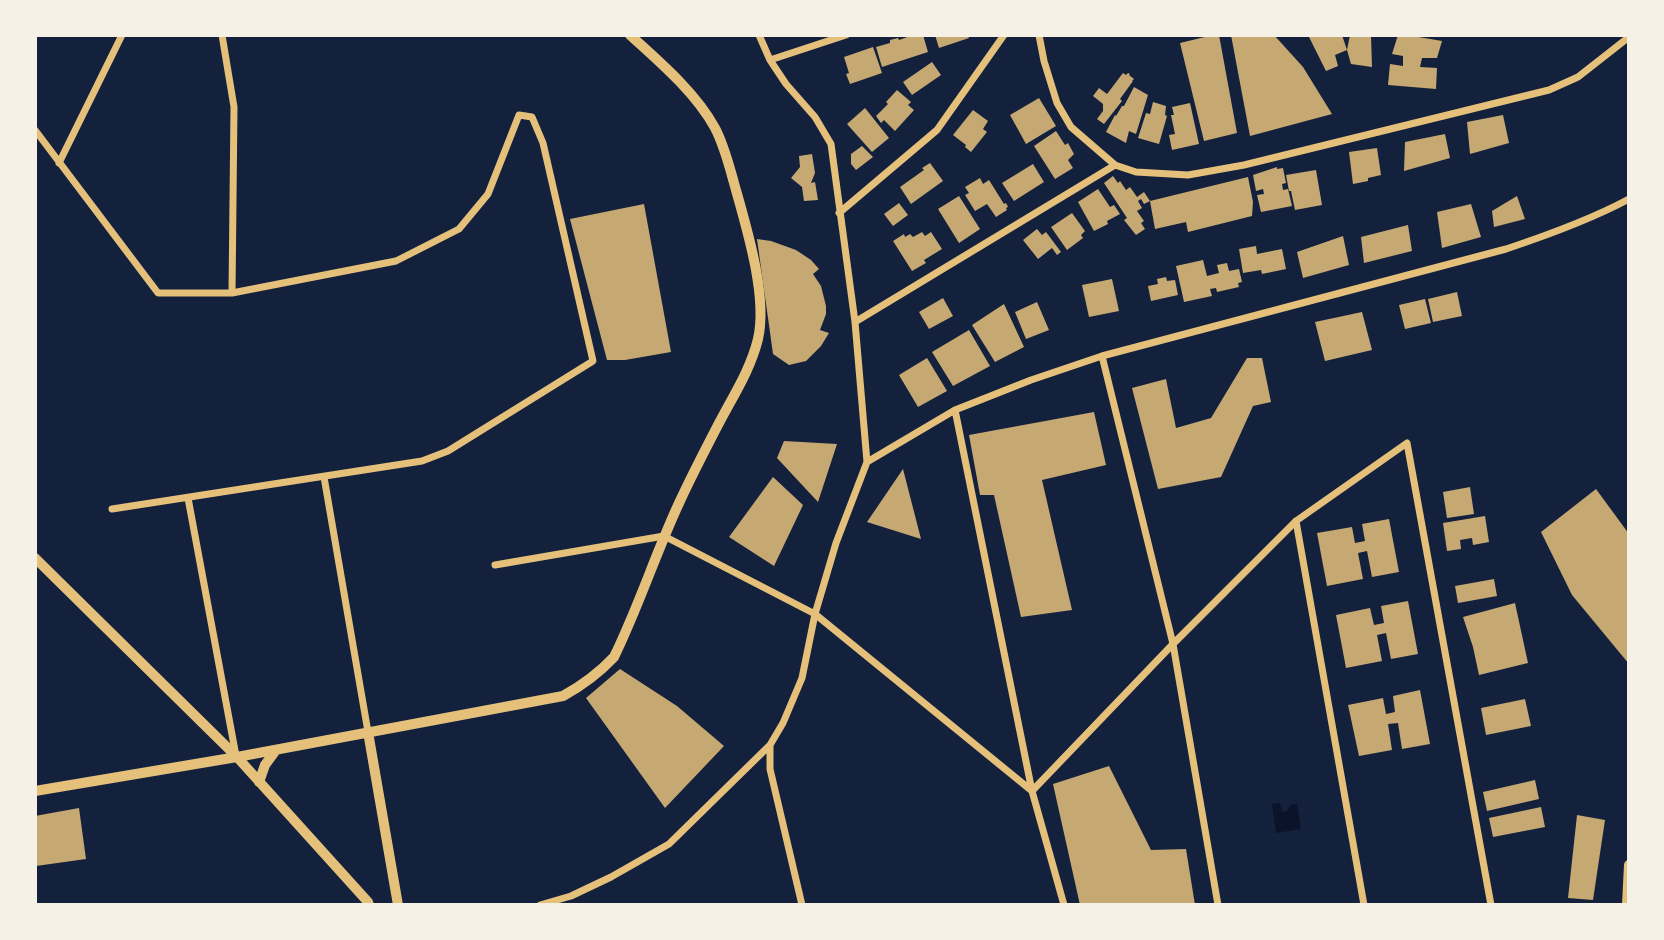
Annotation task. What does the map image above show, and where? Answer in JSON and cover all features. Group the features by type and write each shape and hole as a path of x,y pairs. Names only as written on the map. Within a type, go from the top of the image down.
{"main road":[{"path":"1627,905 1629,865"}],"street":[{"path":"59,163 122,35"},
{"path":"222,35 233,107 232,293"},
{"path":"35,791 237,757 563,696 583,685 614,657 664,536 718,424 748,371 758,336 760,293 745,220 716,130 698,101 630,35"},
{"path":"540,905 571,896 669,844 770,745 783,723 802,678 815,614 836,543 867,462 855,322 831,144 815,117 786,84 770,60 759,35"},
{"path":"770,60 846,35"},
{"path":"839,213 937,130 1004,35"},
{"path":"1040,35 1044,61 1057,103 1071,127 1115,165 1136,172 1188,175 1244,165 1549,90 1577,78 1629,37"},
{"path":"35,130 158,293 232,293 396,261 460,229 488,194 519,115 532,117 542,143 593,361 448,451 422,461 112,509"},
{"path":"855,322 1115,165"},
{"path":"867,462 955,411 1031,380 1102,356 1506,249 1561,230 1629,199"},
{"path":"1102,356 1173,644 1219,905"},
{"path":"955,411 1032,791 1064,905"},
{"path":"1032,791 1296,521 1407,443 1491,905"},
{"path":"324,477 398,905"},
{"path":"188,498 237,757"},
{"path":"1296,521 1364,905"},
{"path":"495,565 664,536 815,614 1032,791"},
{"path":"35,558 237,757 368,903"},
{"path":"770,745 770,769 802,905"},
{"path":"259,782 265,765 275,750"}],"water":[{"path":"1280,803 1282,812 1297,804 1301,829 1276,833 1272,804"}],"building":[{"path":"923,35 928,52 882,67 876,47 890,43 890,40"},
{"path":"935,35 968,35 969,38 939,48"},
{"path":"1219,35 1237,133 1204,141 1180,43"},
{"path":"1231,35 1274,35 1303,67 1332,114 1250,136"},
{"path":"1308,35 1342,35 1347,50 1335,55 1338,66 1326,71"},
{"path":"1350,35 1371,35 1372,67 1351,64 1347,50"},
{"path":"1398,35 1442,41 1437,58 1422,58 1420,67 1437,68 1436,89 1388,85 1390,64 1403,66 1403,56 1392,54"},
{"path":"873,47 882,73 850,84 844,57"},
{"path":"932,62 941,75 912,95 903,82"},
{"path":"1123,73 1130,74 1134,79 1120,99 1122,101 1104,124 1097,119 1103,111 1103,104 1093,96 1099,88 1107,94"},
{"path":"1134,87 1148,95 1136,134 1129,131 1126,143 1106,132"},
{"path":"897,90 911,102 908,105 914,110 895,131 884,120 881,123 876,116"},
{"path":"1039,98 1056,126 1026,144 1010,115"},
{"path":"1153,102 1166,106 1167,116 1159,144 1138,138 1146,113 1150,114"},
{"path":"1190,103 1199,144 1172,150 1169,135 1175,134 1172,107"},
{"path":"865,108 889,138 872,152 847,124"},
{"path":"973,110 988,121 983,129 987,132 971,152 953,135"},
{"path":"1503,115 1509,143 1470,154 1467,122"},
{"path":"1056,131 1074,154 1068,160 1073,168 1055,179 1034,146"},
{"path":"1445,134 1450,158 1404,171 1405,142"},
{"path":"862,146 873,157 856,170 851,164 851,154"},
{"path":"1377,148 1381,175 1353,184 1349,152"},
{"path":"812,154 815,173 811,183 815,182 818,200 804,201 802,187 791,178 800,167 799,156"},
{"path":"930,163 943,181 911,204 900,187"},
{"path":"1033,164 1044,182 1014,201 1002,183"},
{"path":"1277,167 1283,168 1286,183 1282,184 1283,190 1288,189 1292,206 1261,212 1257,195 1264,194 1263,189 1256,191 1253,175"},
{"path":"1316,170 1322,205 1295,210 1286,175"},
{"path":"1113,176 1126,190 1130,187 1137,197 1144,192 1150,201 1144,204 1141,199 1138,201 1142,208 1137,211 1144,221 1141,223 1145,229 1136,235 1124,220 1127,218 1104,183"},
{"path":"1248,177 1253,202 1252,216 1188,232 1186,222 1155,229 1150,201"},
{"path":"980,178 983,184 989,180 1008,207 996,217 987,204 975,211 965,195 969,193 965,187"},
{"path":"1098,189 1110,207 1114,205 1120,214 1094,231 1078,202"},
{"path":"959,196 980,229 959,243 938,209"},
{"path":"1517,196 1525,219 1494,227 1492,211"},
{"path":"899,203 908,215 893,226 884,214"},
{"path":"644,204 671,352 625,360 607,360 570,219"},
{"path":"1471,204 1481,237 1442,248 1437,212"},
{"path":"1072,213 1085,231 1081,235 1083,238 1067,250 1051,227"},
{"path":"1408,225 1412,251 1364,263 1361,237"},
{"path":"1037,229 1042,235 1046,232 1061,252 1057,255 1052,248 1038,259 1023,240"},
{"path":"922,232 925,236 931,232 942,249 912,271 893,241 904,234 905,237 910,234 913,237"},
{"path":"1343,236 1349,265 1303,278 1297,252"},
{"path":"757,239 796,250 819,269 813,274 821,286 826,306 820,330 829,333 806,361 789,365 773,354"},
{"path":"1256,246 1257,254 1282,249 1286,269 1262,274 1261,270 1243,273 1239,249"},
{"path":"1203,260 1207,276 1219,273 1217,265 1227,263 1229,271 1239,269 1242,282 1238,283 1239,287 1217,292 1216,288 1210,289 1212,296 1184,302 1176,266"},
{"path":"1166,277 1167,281 1175,280 1178,295 1151,301 1148,286 1158,284 1157,279"},
{"path":"1112,279 1119,311 1089,317 1082,285"},
{"path":"1457,292 1462,316 1433,322 1428,299"},
{"path":"943,298 953,316 929,329 919,312"},
{"path":"1425,299 1431,323 1405,329 1399,305"},
{"path":"1037,302 1049,330 1026,339 1015,312"},
{"path":"1004,304 1024,347 995,362 972,325"},
{"path":"1362,312 1372,350 1325,361 1315,322"},
{"path":"969,330 990,366 953,386 932,352"},
{"path":"927,358 947,391 918,407 899,375"},
{"path":"1247,358 1262,358 1271,402 1253,406 1221,477 1158,489 1132,388 1166,379 1176,428 1211,418"},
{"path":"1094,412 1106,465 1042,480 1072,610 1021,617 994,495 980,495 969,435"},
{"path":"784,441 837,444 818,502 777,458"},
{"path":"903,469 921,539 867,522"},
{"path":"773,477 803,505 774,566 729,537"},
{"path":"1470,487 1474,514 1447,518 1443,492"},
{"path":"1596,489 1629,534 1629,664 1572,595 1541,532"},
{"path":"1485,516 1489,542 1473,545 1472,538 1460,540 1461,549 1447,551 1443,523"},
{"path":"1389,519 1399,572 1372,577 1367,551 1358,553 1363,579 1327,586 1317,533 1352,527 1355,543 1365,541 1362,524"},
{"path":"1494,579 1497,596 1458,603 1455,586"},
{"path":"1408,601 1418,654 1391,659 1386,633 1377,635 1382,661 1346,668 1336,615 1370,608 1374,625 1384,623 1381,606"},
{"path":"1515,603 1528,663 1479,675 1463,617"},
{"path":"620,669 677,706 724,746 665,808 586,698"},
{"path":"1420,690 1430,744 1402,749 1398,723 1388,724 1392,750 1359,756 1348,705 1383,698 1386,714 1395,712 1393,696"},
{"path":"1525,699 1531,726 1486,735 1481,708"},
{"path":"1109,766 1151,850 1186,849 1195,905 1080,905 1053,784"},
{"path":"1535,780 1539,799 1487,811 1483,792"},
{"path":"1541,807 1545,827 1493,837 1489,818"},
{"path":"79,808 86,859 36,866 35,816"},
{"path":"1577,815 1605,820 1593,900 1568,898"}]}
